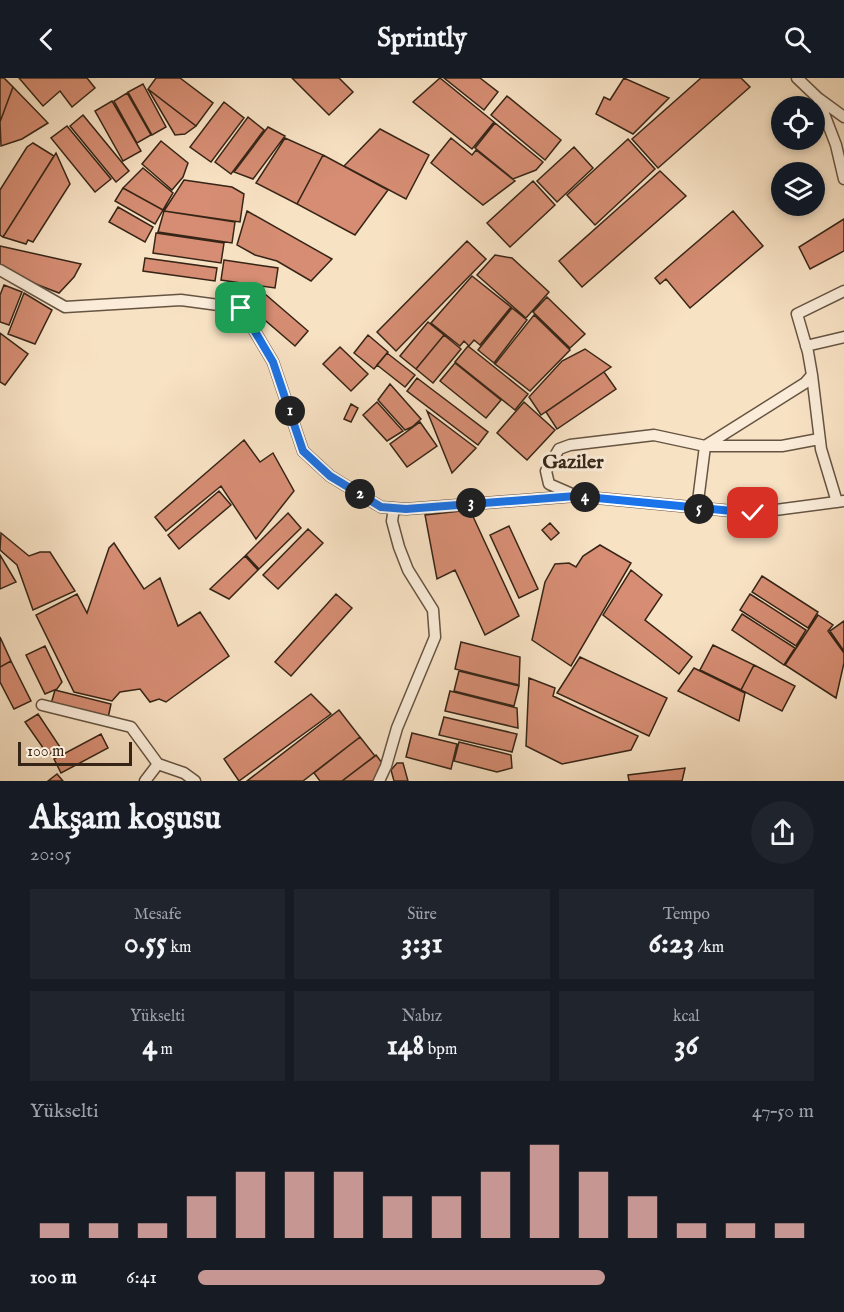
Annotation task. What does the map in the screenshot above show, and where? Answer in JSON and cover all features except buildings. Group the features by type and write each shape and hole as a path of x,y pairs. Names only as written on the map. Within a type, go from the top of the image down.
{"street":[{"path":"797,78 816,96"},
{"path":"825,103 844,117"},
{"path":"825,116 836,145 844,179"},
{"path":"0,270 65,307 181,300 241,308 273,362 303,451 330,476 381,507 406,509 576,496 753,513 840,502 821,449 812,375 797,314 844,291"},
{"path":"806,346 844,337"},
{"path":"705,446 805,383 812,375"},
{"path":"576,496 549,484 546,471 559,449 570,445 654,435 705,446 782,446 819,439"},
{"path":"697,509 705,446"},
{"path":"379,781 435,638 433,610 408,570 399,547 392,521 394,508"},
{"path":"42,705 131,727 158,764 184,773 195,781"},
{"path":"145,781 158,764"}],"district":[{"name":"Gaziler","path":"573,462"}],"route":[{"path":"241,308 273,362 303,451 330,476 381,507 406,509 576,496 753,513"}]}
